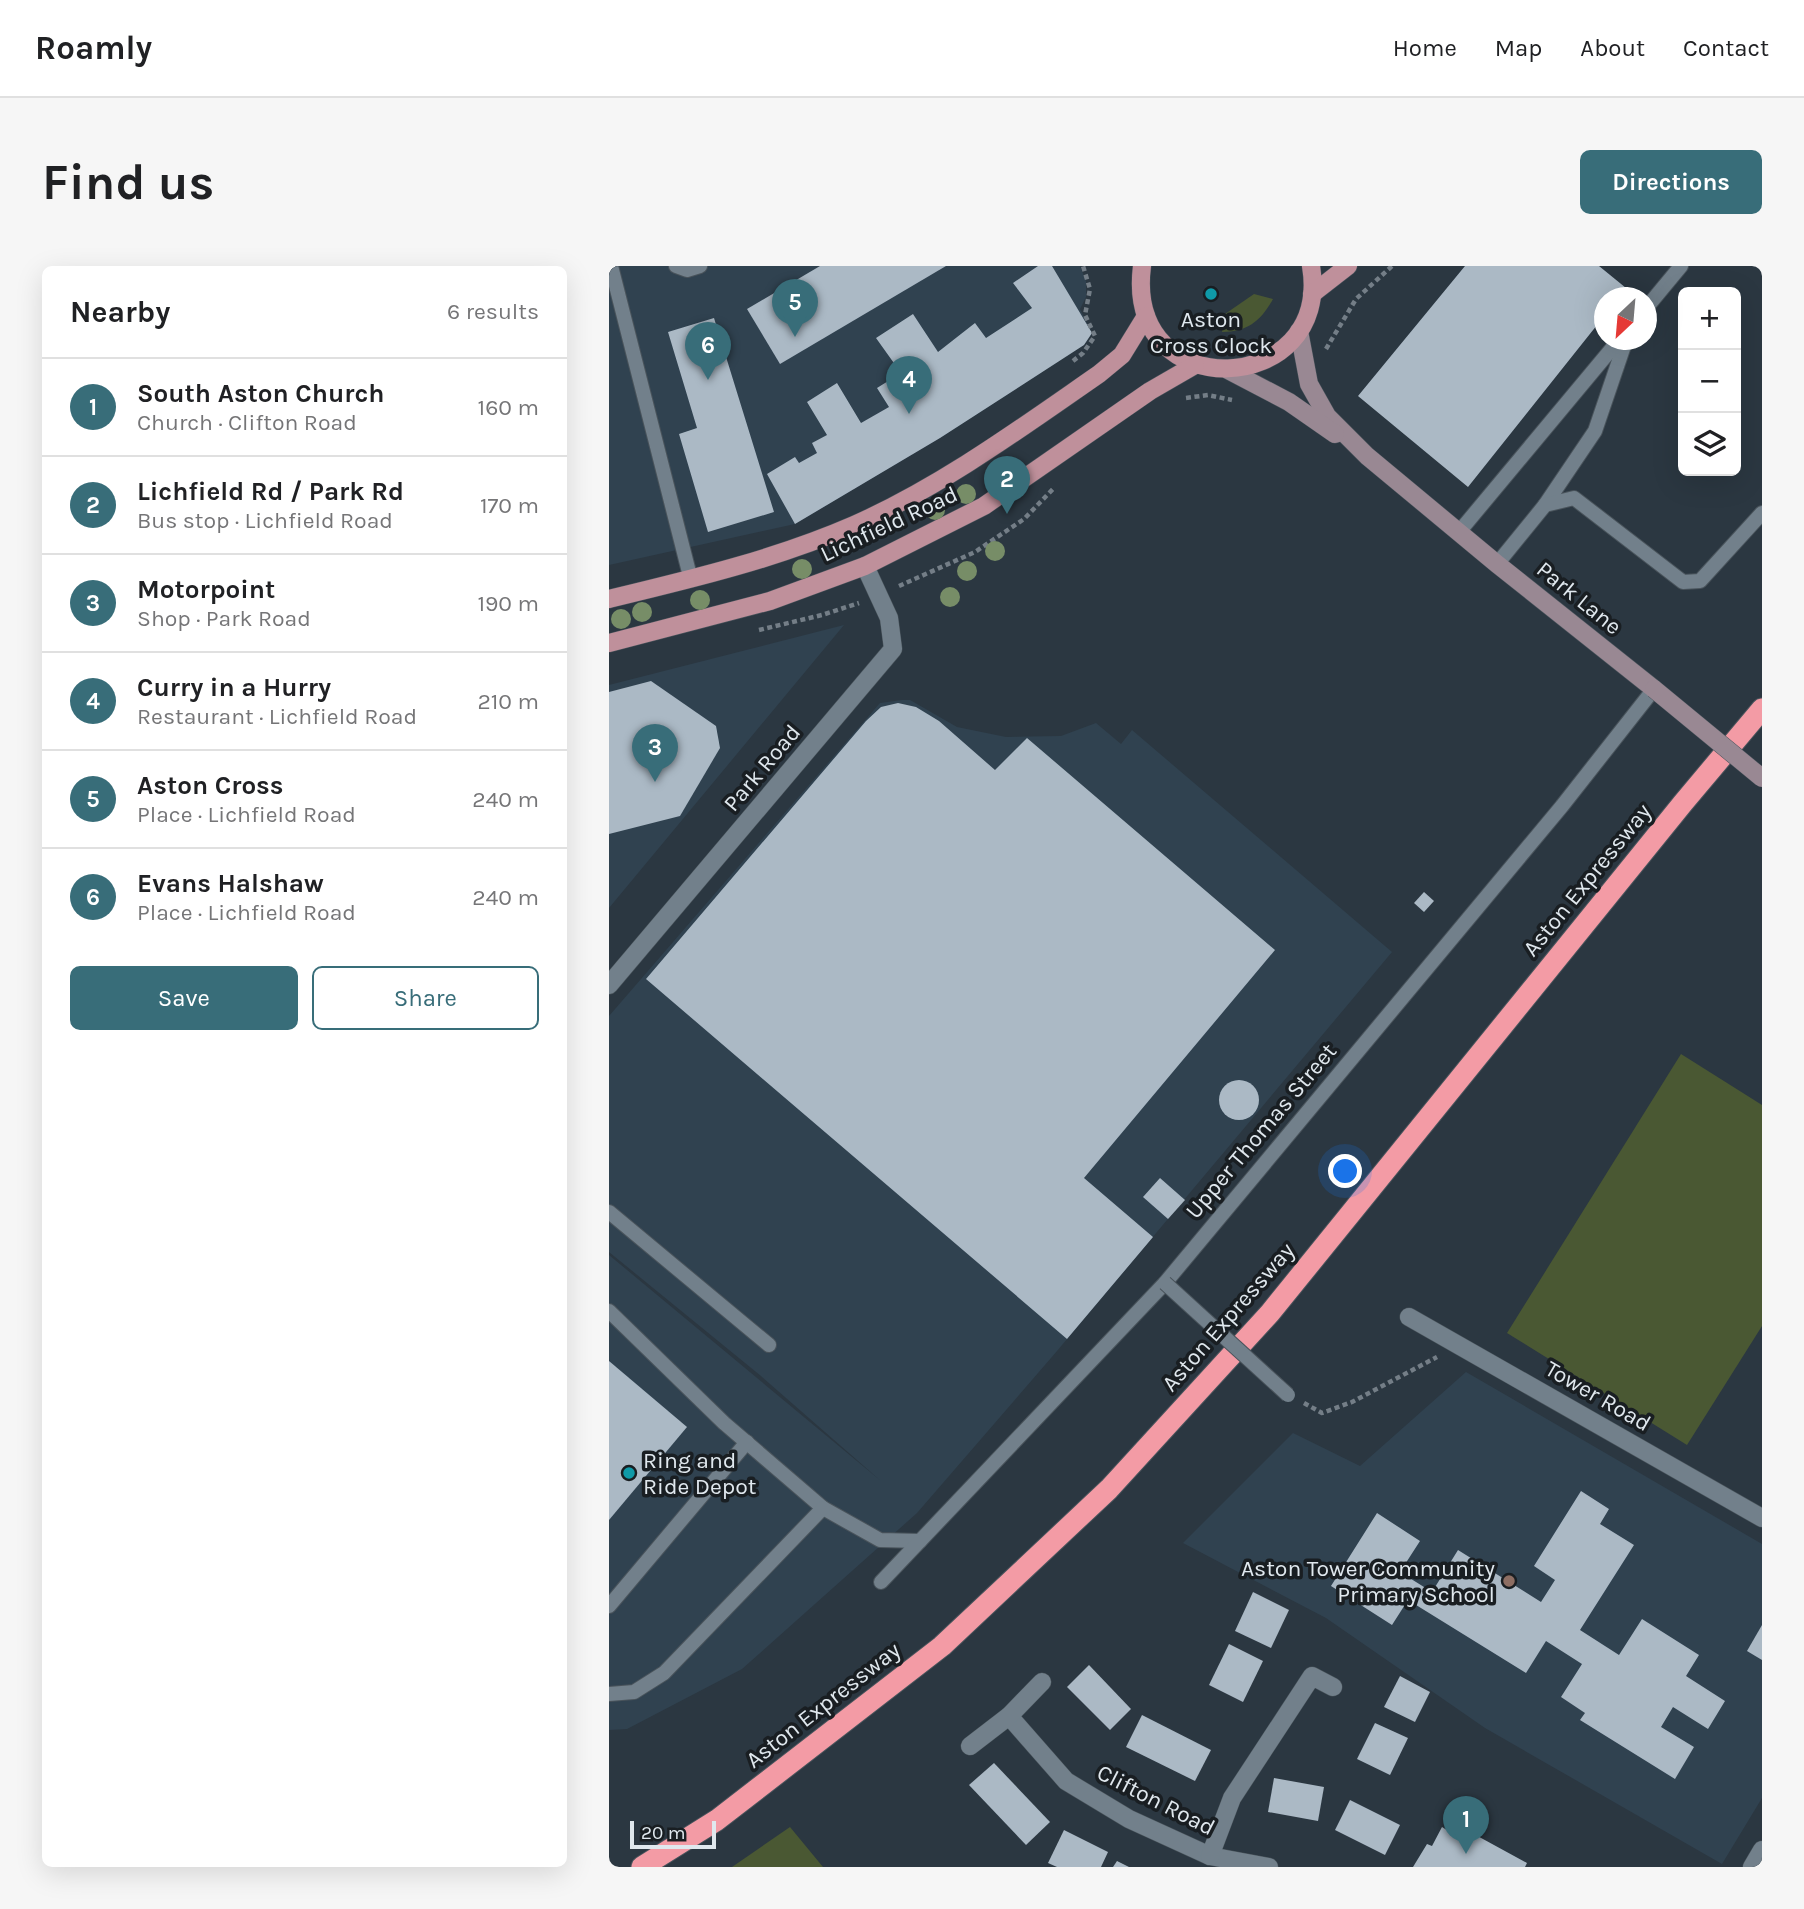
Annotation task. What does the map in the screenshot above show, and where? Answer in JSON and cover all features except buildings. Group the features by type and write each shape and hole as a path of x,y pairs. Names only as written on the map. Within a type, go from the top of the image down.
{"highway":[{"name":"Aston Expressway","path":"642,1867 717,1820 942,1646 1109,1489 1270,1313 1762,709"}],"main road":[{"path":"1131,266 1139,285 1146,316 1157,337 1174,353 1195,365 1228,370 1256,365 1280,351 1299,331 1313,294 1311,266"},
{"path":"1139,285 1142,266"},
{"path":"1313,294 1348,266"},
{"name":"Lichfield Road","path":"609,599 691,580 770,557 855,525 948,476 1122,355 1146,316"},
{"name":"Park Lane","path":"1299,331 1309,384 1327,416 1367,456"},
{"name":"Lichfield Road","path":"609,643 770,601 865,566 984,506 1150,391 1195,365"},
{"name":"Park Lane","path":"1228,370 1289,402 1367,456 1762,778"}],"street":[{"name":"Park Road","path":"609,985 893,649 889,618 865,566"},
{"name":"Tower Road","path":"1409,1317 1762,1518"},
{"path":"1210,1856 1232,1798 1312,1676 1333,1687"},
{"path":"970,1746 1009,1716 1042,1682"},
{"name":"Clifton Road","path":"1009,1716 1066,1781 1129,1819 1210,1856 1269,1867"},
{"path":"1752,1867 1762,1850"}],"lane":[{"path":"611,266 691,580"},
{"path":"676,266 687,270 700,266"},
{"path":"1657,295 1681,266"},
{"path":"1459,532 1611,350"},
{"path":"1497,564 1545,505 1595,431 1623,350"},
{"path":"1545,505 1574,498 1683,582 1700,581 1762,513"},
{"name":"Upper Thomas Street","path":"881,1582 1165,1283 1553,816 1654,689"},
{"path":"609,1212 769,1345"},
{"path":"1165,1283 1288,1395"},
{"path":"609,1311 747,1442 823,1508 880,1540 920,1541"},
{"path":"609,1606 747,1442"},
{"path":"609,1694 634,1692 664,1673 823,1508"}],"path":[{"path":"1063,368 1083,354 1095,336 1085,314 1090,289 1083,266"},
{"path":"1288,1395 1322,1413 1352,1402 1460,1346"}],"shaded area":[{"path":"609,266 1080,266 1086,281 1086,297 1080,309 1092,333 1084,345 940,438 795,524 609,565"},
{"path":"844,625 609,908 609,685"},
{"path":"910,700 957,727 1006,737 1061,736 1096,723 1121,744 1132,730 1392,952 1057,1351 917,1513 742,1669 627,1729 609,1730 609,1255 881,1481 761,1376 609,1252 609,1016 880,703"},
{"name":"Aston Tower Community Primary School","path":"1466,1372 1762,1544 1762,1798 1722,1864 1485,1728 1326,1618 1183,1543 1293,1433 1360,1466"}],"green space":[{"path":"1254,294 1273,299 1252,324 1239,330 1222,332 1225,314"},
{"path":"1681,1054 1762,1105 1762,1326 1687,1445 1507,1333"},
{"path":"790,1827 823,1867 732,1867"}],"place":[{"name":"Aston Cross Clock","path":"1211,294"},
{"name":"Aston Cross","path":"795,337"},
{"name":"Evans Halshaw","path":"708,380"},
{"name":"Curry in a Hurry","path":"909,414"},
{"name":"Lichfield Rd / Park Rd","path":"1007,514"},
{"name":"Motorpoint","path":"655,782"},
{"name":"Ring and Ride Depot","path":"629,1473"},
{"name":"Aston Tower Community Primary School","path":"1509,1581"},
{"name":"South Aston Church","path":"1466,1854"}]}
